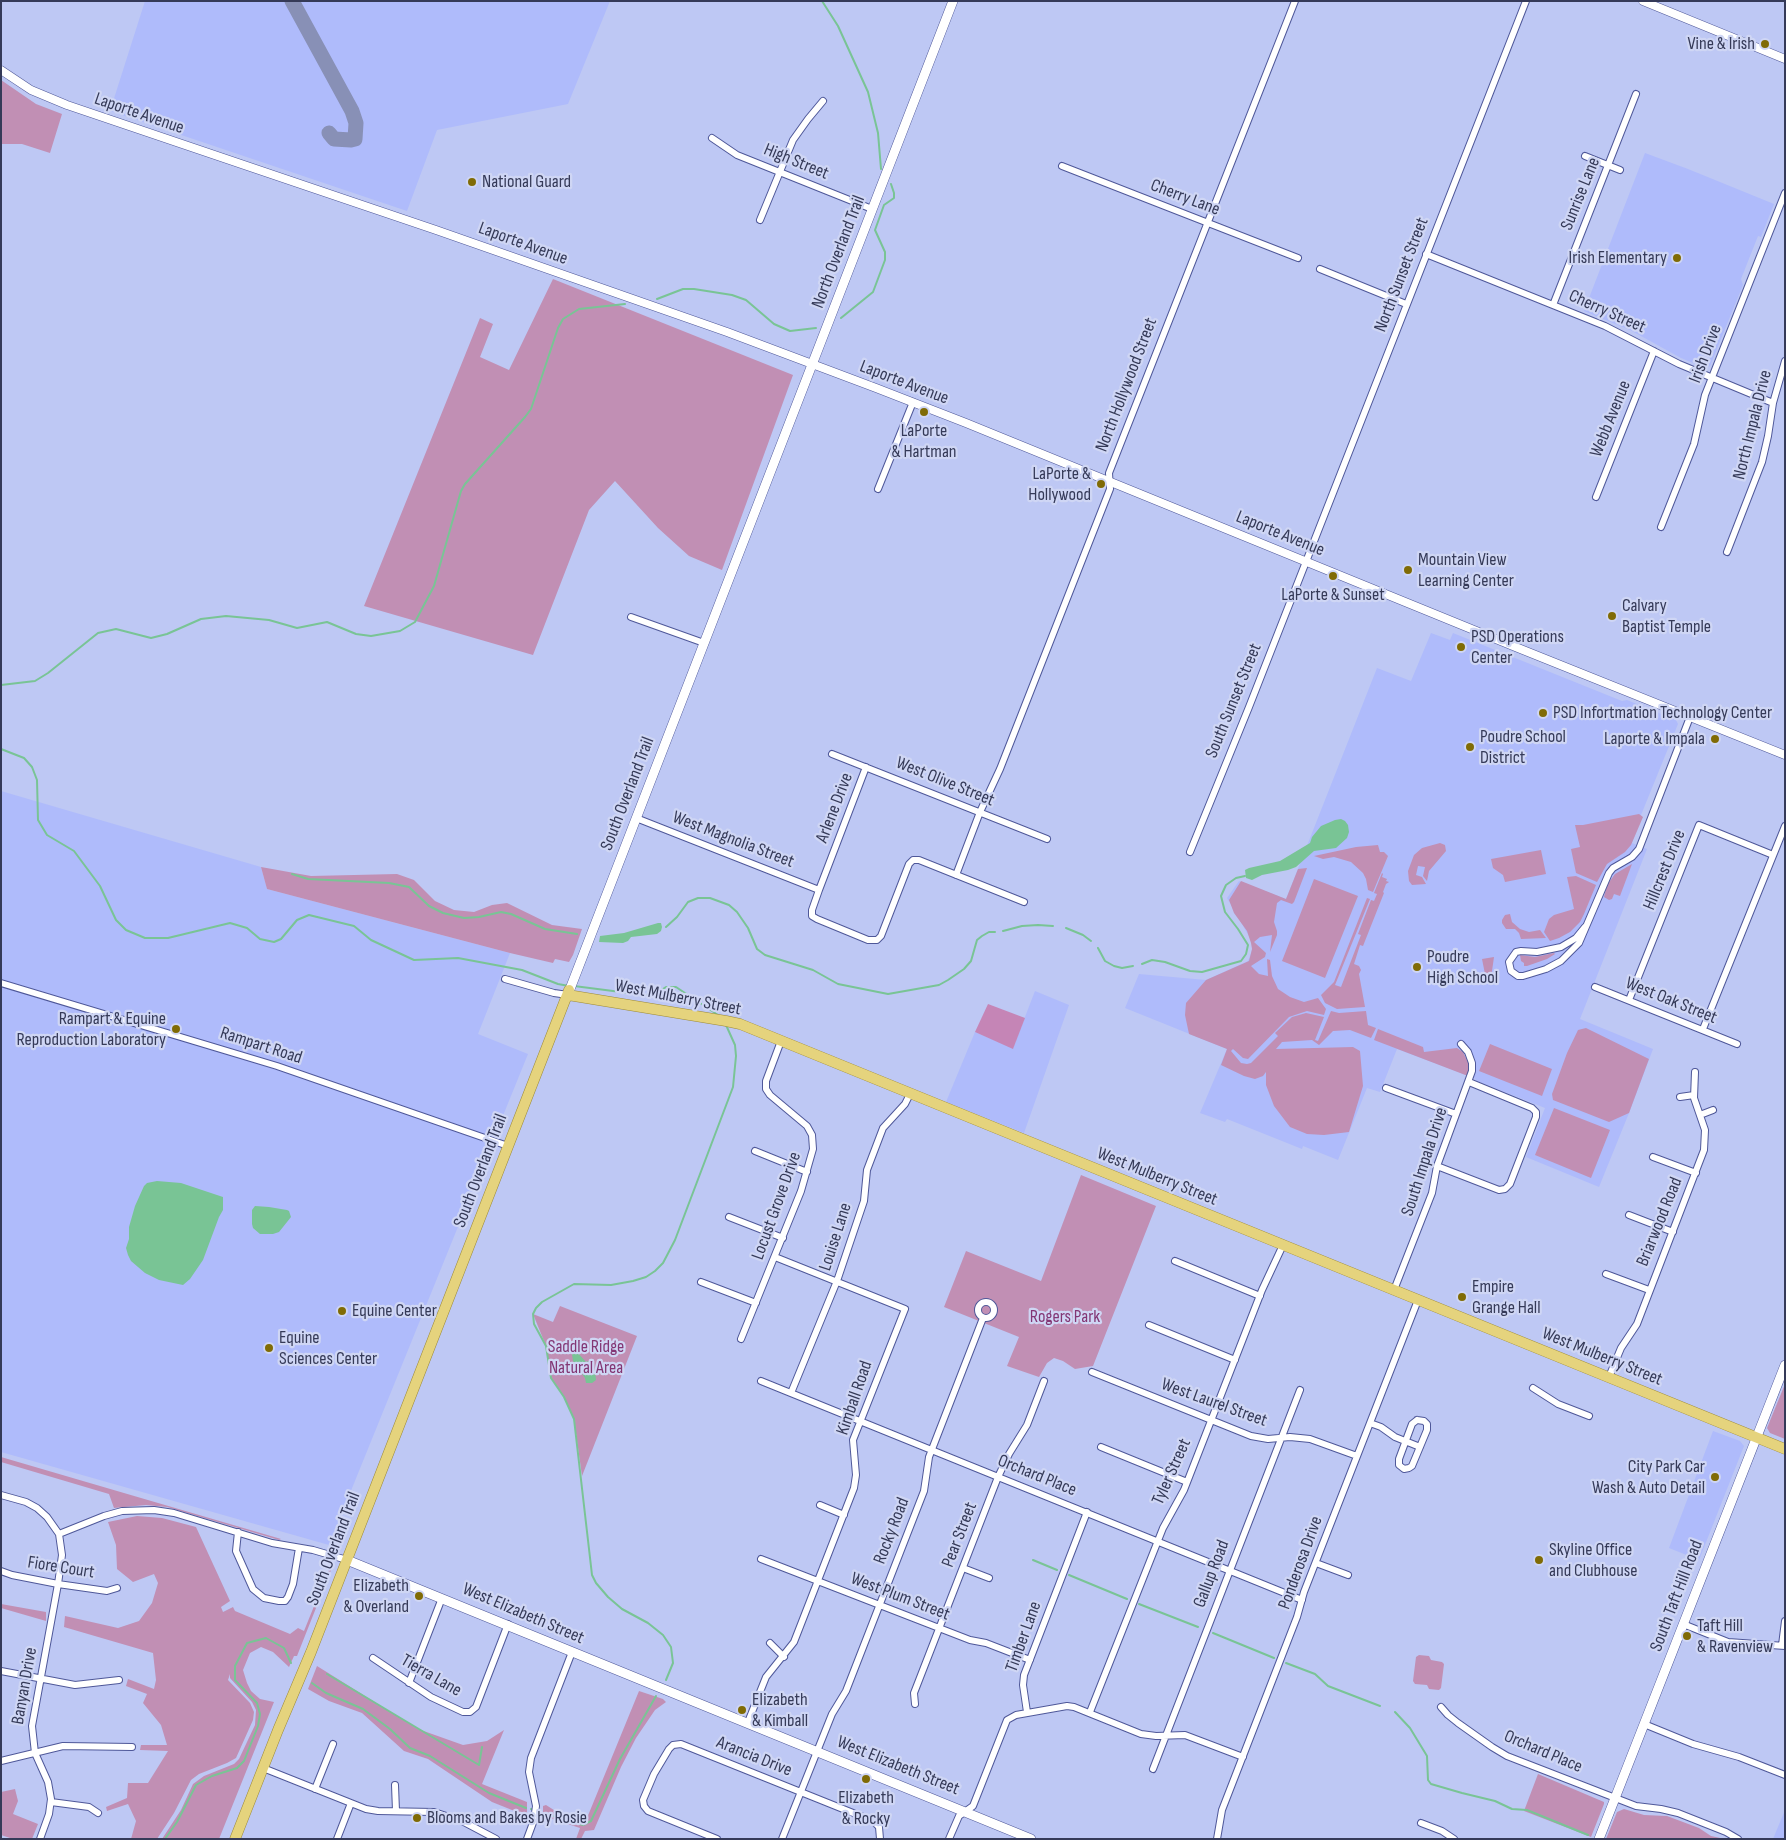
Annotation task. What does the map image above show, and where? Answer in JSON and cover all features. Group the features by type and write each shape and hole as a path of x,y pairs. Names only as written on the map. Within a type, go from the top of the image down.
{"main road":[{"name":"North Overland Trail","path":"754,514 953,1"},
{"name":"South Overland Trail","path":"235,1839 347,1560 754,514"},
{"name":"West Mulberry Street","path":"570,989 740,1024 1785,1449"},
{"name":"South Taft Hill Road","path":"1599,1839 1785,1365"},
{"name":"West Elizabeth Street","path":"347,1560 748,1722 1025,1838"}],"street":[{"name":"North Hollywood Street","path":"956,875 1110,489 1109,473 1295,1"},
{"name":"North Sunset Street","path":"1305,561 1526,1"},
{"path":"1643,1 1785,59"},
{"name":"Laporte Avenue","path":"1,70 31,90 61,103 436,230 727,332 913,402 1785,755"},
{"name":"Sunrise Lane","path":"1553,305 1636,94"},
{"path":"760,220 779,172 799,130 823,102"},
{"name":"High Street","path":"712,138 737,154 872,209"},
{"path":"1585,156 1620,170"},
{"name":"Cherry Lane","path":"1062,166 1298,258"},
{"name":"Irish Drive","path":"1660,527 1694,444 1703,405 1712,378 1785,193"},
{"name":"Cherry Street","path":"1426,254 1622,334 1712,378 1773,403"},
{"path":"1320,269 1406,304"},
{"name":"Webb Avenue","path":"1596,497 1654,351"},
{"name":"North Impala Drive","path":"1727,552 1762,462 1773,403 1785,361"},
{"path":"878,489 913,402"},
{"name":"South Sunset Street","path":"1190,852 1305,561"},
{"path":"631,617 704,643"},
{"path":"1585,927 1584,935 1579,943 1561,961 1546,969 1524,976 1518,976 1510,970 1509,962 1516,952 1537,952 1561,947 1576,938 1585,927 1609,874 1614,868 1632,857 1638,849 1690,717"},
{"name":"West Olive Street","path":"832,754 1047,839"},
{"name":"Arlene Drive","path":"866,767 819,890 812,910 812,916 868,940 877,940 881,936 909,864 913,860 919,860 956,875"},
{"name":"West Magnolia Street","path":"636,818 819,890"},
{"name":"Hillcrest Drive","path":"1629,1000 1699,825 1773,855"},
{"path":"1703,1030 1785,826"},
{"path":"956,875 1024,902"},
{"name":"West Mulberry Street","path":"505,979 554,993 570,989"},
{"name":"Rampart Road","path":"1,984 277,1066 508,1146"},
{"name":"West Oak Street","path":"1595,987 1736,1044"},
{"name":"Locust Grove Drive","path":"741,1339 801,1191 813,1149 811,1132 804,1123 770,1095 765,1086 781,1041"},
{"name":"South Impala Drive","path":"1394,1290 1432,1194 1437,1166 1469,1082 1472,1063 1468,1052 1462,1044"},
{"name":"Briarwood Road","path":"1609,1377 1621,1348 1636,1324 1696,1173 1705,1145 1704,1130 1694,1095 1695,1072"},
{"path":"1437,1166 1503,1190 1510,1184 1533,1125 1537,1114 1534,1109 1469,1082"},
{"path":"1386,1088 1456,1114"},
{"name":"Louise Lane","path":"791,1393 837,1282 864,1201 869,1165 885,1125 905,1104 910,1094"},
{"path":"1680,1097 1694,1095"},
{"path":"1700,1115 1713,1110"},
{"path":"754,1151 807,1172"},
{"path":"1653,1157 1696,1173"},
{"path":"1629,1215 1672,1232"},
{"path":"729,1217 783,1238"},
{"name":"Tyler Street","path":"1090,1712 1157,1542 1187,1482 1260,1296 1283,1245"},
{"name":"Kimball Road","path":"748,1722 762,1684 794,1642 844,1514 856,1482 853,1440 905,1309 775,1256"},
{"path":"1175,1261 1260,1296"},
{"path":"1606,1274 1649,1290"},
{"path":"702,1282 756,1303"},
{"name":"Ponderosa Drive","path":"1217,1839 1222,1810 1418,1300"},
{"name":"Rocky Road","path":"782,1839 832,1714 846,1691 924,1491 929,1458 983,1318"},
{"path":"1149,1325 1235,1360"},
{"name":"West Laurel Street","path":"1092,1372 1257,1438 1297,1437 1316,1440 1357,1456"},
{"name":"Orchard Place","path":"761,1381 1302,1600"},
{"name":"Pear Street","path":"915,1704 914,1693 998,1477 1009,1454 1027,1425 1044,1381"},
{"path":"1533,1388 1558,1404 1589,1416"},
{"name":"Gallup Road","path":"1153,1770 1300,1390"},
{"path":"1417,1420 1426,1422 1427,1428 1420,1447 1412,1466 1404,1469 1400,1467 1398,1462 1405,1441 1413,1422 1417,1420"},
{"path":"1370,1423 1420,1447"},
{"path":"1101,1447 1187,1482"},
{"path":"1,1495 26,1502 37,1508 47,1517 58,1534"},
{"path":"820,1505 844,1514"},
{"name":"West Elizabeth Street","path":"58,1534 122,1511 138,1510 174,1513 272,1543 347,1560"},
{"name":"Timber Lane","path":"1027,1712 1023,1680 1086,1512"},
{"path":"238,1532 236,1551 253,1589 264,1598 279,1601 284,1601 288,1598 292,1590 299,1548"},
{"name":"Banyan Drive","path":"40,1839 50,1814 51,1802 48,1782 35,1753 32,1726 62,1555 58,1534"},
{"name":"West Plum Street","path":"761,1559 940,1628 1030,1660"},
{"path":"1316,1563 1348,1576"},
{"path":"963,1568 989,1578"},
{"name":"Fiore Court","path":"1,1571 58,1584 107,1591 117,1588"},
{"path":"409,1683 442,1598"},
{"path":"1683,1624 1728,1642 1783,1645 1785,1621"},
{"name":"Tierra Lane","path":"373,1658 432,1697 463,1712 470,1712 474,1710 508,1624"},
{"path":"770,1643 784,1656"},
{"path":"527,1839 535,1810 529,1772 531,1758 572,1652"},
{"path":"1,1671 75,1685 119,1680"},
{"path":"949,1839 958,1818 973,1806 1007,1720 1027,1712 1067,1706 1090,1712 1141,1734 1151,1736 1180,1734 1190,1736 1243,1757"},
{"name":"Orchard Place","path":"1441,1707 1448,1715 1499,1752 1636,1806 1678,1813 1726,1832 1738,1839"},
{"path":"1644,1724 1693,1744 1740,1757 1785,1775"},
{"path":"315,1789 333,1744"},
{"name":"Arancia Drive","path":"717,1839 648,1811 643,1802 659,1764 670,1746 677,1744 873,1821 881,1831 880,1839"},
{"path":"1,1761 72,1745 132,1747"},
{"path":"263,1768 366,1809 378,1811 423,1811 447,1815 496,1839"},
{"path":"395,1785 396,1810"},
{"path":"51,1802 89,1807 98,1812"},
{"path":"337,1839 351,1803"},
{"path":"1421,1823 1442,1831 1454,1839"}],"shaded area":[{"path":"145,1 610,1 568,104 437,130 407,211 110,111"},
{"name":"Irish Elementary","path":"1645,153 1774,204 1761,237 1758,236 1741,279 1743,285 1710,366 1705,368 1681,358 1630,330 1584,311"},
{"name":"Poudre High School","path":"1431,633 1450,640 1453,633 1622,701 1627,700 1676,720 1678,724 1641,815 1642,817 1632,843 1647,849 1580,1019 1653,1049 1599,1187 1526,1157 1545,1108 1477,1081 1474,1078 1397,1049 1380,1092 1367,1088 1338,1160 1303,1146 1302,1149 1227,1119 1225,1122 1200,1113 1227,1049 1125,1008 1139,974 1206,980 1248,961 1254,945 1227,898 1239,881 1286,899 1377,668 1411,681"},
{"path":"1,791 261,867 267,889 510,953 478,1034 528,1054 329,1545 1,1452"},
{"path":"1341,819 1348,825 1349,832 1347,838 1336,848 1314,851 1296,867 1288,870 1262,875 1252,880 1246,878 1245,870 1280,861 1310,843 1312,837 1321,826"},
{"path":"661,923 662,927 661,931 657,934 631,937 623,943 599,942 600,936 624,933"},
{"path":"1035,991 1069,1005 1024,1133 946,1102 975,1032 1013,1048"},
{"path":"988,1004 1025,1018 1013,1049 975,1032"},
{"path":"157,1181 181,1183 223,1197 223,1210 203,1260 190,1279 183,1285 159,1280 145,1273 131,1261 126,1248 135,1206 144,1186 147,1183"},
{"path":"255,1206 287,1210 291,1217 279,1232 260,1234 253,1228 252,1224 252,1210"},
{"path":"574,1351 586,1362 588,1361 591,1365 590,1367 595,1371 596,1380 592,1383 586,1383 585,1378 573,1361 572,1354"},
{"path":"1713,1431 1740,1441 1744,1446 1699,1560 1669,1548"},
{"path":"1785,1810 1785,1839 1773,1839"}],"green space":[{"path":"1,80 36,104 62,114 50,153 22,144 1,144"},
{"path":"553,279 793,375 722,570 689,556 658,528 615,481 589,510 533,655 364,606 480,318 493,324 480,357 509,370"},
{"path":"1639,814 1643,817 1631,845 1625,852 1607,864 1597,882 1576,873 1571,849 1580,847 1575,825"},
{"path":"1440,843 1445,845 1446,851 1429,871 1427,881 1423,876 1425,867 1418,866 1416,875 1422,877 1426,884 1412,885 1409,881 1408,871 1414,855 1422,848"},
{"path":"1378,845 1380,852 1384,852 1388,856 1373,892 1368,890 1363,873 1351,862 1334,857 1323,859 1314,856 1356,847"},
{"path":"1541,850 1546,874 1505,882 1503,875 1493,868 1491,859"},
{"path":"1632,864 1620,896 1614,894 1612,899 1609,900 1604,897 1607,885 1615,874"},
{"path":"261,867 311,876 397,874 414,880 435,901 454,910 474,912 492,905 507,903 552,925 582,929 569,962 555,959 553,963 267,889"},
{"path":"1307,868 1294,902 1292,904 1281,900 1277,903 1274,922 1277,935 1270,952 1272,935 1260,937 1254,942 1266,953 1265,957 1251,966 1259,974 1268,976 1267,959 1270,960 1272,976 1278,989 1290,997 1304,1002 1318,998 1326,1009 1324,1015 1307,1011 1289,1017 1248,1059 1243,1058 1233,1049 1231,1051 1241,1063 1251,1063 1278,1036 1275,1033 1292,1017 1306,1013 1324,1017 1315,1040 1318,1041 1331,1011 1339,1013 1366,1011 1368,1025 1376,1028 1371,1038 1350,1030 1333,1031 1319,1045 1312,1040 1282,1042 1276,1049 1353,1047 1360,1051 1363,1086 1349,1132 1324,1135 1307,1134 1290,1127 1274,1106 1266,1085 1266,1072 1263,1076 1255,1079 1221,1065 1227,1049 1189,1034 1185,1015 1186,1003 1206,980 1249,961 1252,949 1251,943 1247,931 1234,913 1229,900 1241,881 1286,899 1298,869"},
{"path":"1382,873 1382,877 1389,882 1386,884 1363,946 1360,945 1354,964 1359,966 1361,970 1359,974 1365,1007 1337,1009 1325,1003 1321,995 1334,982 1367,898 1370,899 1335,985 1341,987 1361,935 1358,934 1371,900 1374,901 1377,894 1374,893"},
{"path":"1576,876 1596,885 1580,922 1570,932 1550,941 1544,932 1549,919 1554,915 1574,909 1567,877"},
{"path":"1314,879 1358,896 1325,978 1282,961"},
{"path":"1510,914 1512,922 1520,929 1529,932 1540,930 1546,938 1521,939 1515,929 1506,929 1502,920 1505,915"},
{"path":"1554,953 1547,959 1527,966 1524,966 1520,955 1535,957"},
{"path":"1494,957 1491,978 1486,979 1482,959"},
{"path":"1586,1028 1649,1059 1629,1113 1609,1122 1553,1100 1552,1094 1567,1053 1578,1030"},
{"path":"1378,1029 1423,1047 1424,1052 1457,1048 1463,1052 1469,1064 1468,1076 1374,1040"},
{"path":"1490,1044 1552,1069 1542,1096 1479,1071"},
{"path":"1554,1108 1610,1130 1591,1178 1535,1155"},
{"name":"Rogers Park","path":"1081,1175 1156,1206 1093,1366 1075,1369 1063,1361 1054,1358 1047,1363 1039,1377 1007,1366 1019,1337 944,1307 966,1251 1041,1281"},
{"name":"Saddle Ridge Natural Area","path":"560,1306 637,1336 582,1476 574,1419 564,1397 551,1378 546,1346 533,1314 553,1322"},
{"path":"1785,1384 1785,1439 1770,1433 1767,1428"},
{"path":"1,1457 281,1539 279,1540 167,1507 146,1505 114,1508 109,1494 1,1462"},
{"path":"137,1516 162,1518 196,1527 230,1601 221,1607 223,1612 233,1607 235,1611 290,1634 298,1628 304,1631 331,1564 333,1565 297,1656 294,1656 289,1667 273,1652 261,1647 250,1653 243,1670 247,1683 251,1691 260,1699 274,1702 219,1839 162,1839 181,1810 193,1784 204,1776 234,1764 239,1759 255,1725 256,1710 252,1702 230,1678 230,1674 228,1680 250,1703 254,1712 253,1720 236,1758 199,1774 191,1780 174,1813 157,1839 131,1839 136,1821 128,1804 107,1811 106,1807 127,1798 128,1783 148,1783 168,1751 140,1750 141,1745 167,1745 161,1725 143,1703 147,1694 126,1686 128,1679 154,1689 156,1680 153,1653 64,1627 65,1616 118,1628 139,1621 152,1603 158,1583 154,1574 133,1582 117,1569 116,1545 108,1522"},
{"path":"1,1604 46,1612 46,1621 1,1608"},
{"path":"1419,1655 1429,1656 1431,1660 1444,1664 1441,1688 1439,1690 1429,1689 1427,1685 1415,1684 1413,1681 1416,1657"},
{"path":"317,1666 418,1729 463,1745 487,1741 504,1730 482,1784 527,1802 527,1816 492,1802 428,1759 404,1751 362,1713 329,1701 308,1689"},
{"path":"639,1691 663,1699 666,1702 655,1710 636,1738 621,1767 594,1830 585,1831 581,1839 576,1839 580,1828 543,1816 543,1806 546,1805 557,1812 579,1819 584,1820 587,1818"},
{"path":"1538,1774 1604,1802 1591,1837 1524,1811"},
{"path":"15,1789 18,1801 13,1814 38,1824 32,1839 13,1839 1,1835 1,1792"},
{"path":"1624,1809 1644,1815 1667,1816 1699,1828 1711,1836 1725,1839 1606,1839 1617,1812"}],"waterway":[{"path":"822,1 838,26 868,92 878,133 881,169"},
{"path":"841,318 873,292 885,260 885,252 875,230 884,205 894,198 891,184"},
{"path":"657,299 683,289 732,295 746,300 774,324 790,331 816,328"},
{"path":"1,685 35,681 48,673 98,633 116,629 151,638 167,634 201,619 226,616 269,620 297,628 327,622 356,634 371,636 400,631 415,622 434,586 461,491 465,484 531,409 558,328 563,319 579,309 625,304"},
{"path":"1,749 24,758 32,767 37,780 38,820 47,835 74,851 100,886 116,920 126,930 145,938 168,938 230,923 247,928 260,939 274,942 281,939 297,920 309,915 354,926 371,940 414,960 458,958 522,970 558,984 569,986"},
{"path":"292,874 308,879 389,883 409,887 429,906 443,913 464,918 501,912 511,914 545,929 577,934"},
{"path":"1142,964 1152,960 1165,962 1190,971 1202,972 1241,961 1246,954 1248,945 1225,912 1221,896 1226,885 1236,878 1245,876"},
{"path":"666,927 677,917 688,902 698,898 710,898 729,905 737,912 748,928 757,949 765,955 813,970 838,984 888,994 939,985 948,980 964,969 971,961 977,940 989,932 995,932"},
{"path":"1003,931 1022,926 1053,926"},
{"path":"1066,928 1083,935 1091,941"},
{"path":"1098,948 1105,961 1114,966 1122,968 1133,966"},
{"path":"574,986 652,996 666,987 676,987 721,1017"},
{"path":"666,1680 673,1663 671,1647 663,1635 648,1623 622,1609 608,1597 592,1575 574,1419 564,1397 551,1378 546,1346 534,1324 533,1314 542,1302 574,1284 611,1285 633,1281 646,1277 663,1263 675,1240 733,1087 736,1056 735,1045 726,1025"},
{"path":"1033,1560 1057,1570"},
{"path":"1069,1575 1127,1599"},
{"path":"1139,1604 1198,1627"},
{"path":"1213,1633 1274,1658"},
{"path":"165,1839 177,1822 196,1785 212,1776 237,1768 244,1761 258,1726 260,1714 257,1703 235,1680 235,1666 247,1643 266,1638 284,1648 291,1663"},
{"path":"1286,1663 1315,1674 1328,1686 1380,1706"},
{"path":"327,1674 479,1765 482,1747"},
{"path":"312,1683 326,1693 363,1709 390,1729 410,1748 430,1756 489,1793 526,1808"},
{"path":"544,1813 583,1825 591,1821 620,1759 656,1696"},
{"path":"1395,1712 1410,1728 1427,1756 1428,1780 1431,1784 1495,1801 1512,1809 1527,1810 1588,1835"},
{"path":"531,1809 539,1812"}],"taxiway":[{"path":"292,1 352,111 356,123 355,139 334,139 329,133"}],"place":[{"name":"Vine & Irish","path":"1765,44"},
{"name":"National Guard","path":"472,182"},
{"name":"Irish Elementary","path":"1677,258"},
{"name":"LaPorte & Hartman","path":"924,412"},
{"name":"LaPorte & Hollywood","path":"1101,484"},
{"name":"Mountain View Learning Center","path":"1408,570"},
{"name":"LaPorte & Sunset","path":"1333,576"},
{"name":"Calvary Baptist Temple","path":"1612,616"},
{"name":"PSD Operations Center","path":"1461,647"},
{"name":"PSD Infortmation Technology Center","path":"1543,713"},
{"name":"Laporte & Impala","path":"1715,739"},
{"name":"Poudre School District","path":"1470,747"},
{"name":"Poudre High School","path":"1417,967"},
{"name":"Rampart & Equine Reproduction Laboratory","path":"176,1029"},
{"name":"Empire Grange Hall","path":"1462,1297"},
{"name":"Equine Center","path":"342,1311"},
{"name":"Equine Sciences Center","path":"269,1348"},
{"name":"City Park Car Wash & Auto Detail","path":"1715,1477"},
{"name":"Skyline Office and Clubhouse","path":"1539,1560"},
{"name":"Elizabeth & Overland","path":"419,1596"},
{"name":"Taft Hill & Ravenview","path":"1687,1636"},
{"name":"Elizabeth & Kimball","path":"742,1710"},
{"name":"Elizabeth & Rocky","path":"866,1779"},
{"name":"Blooms and Bakes by Rosie","path":"417,1818"}]}
